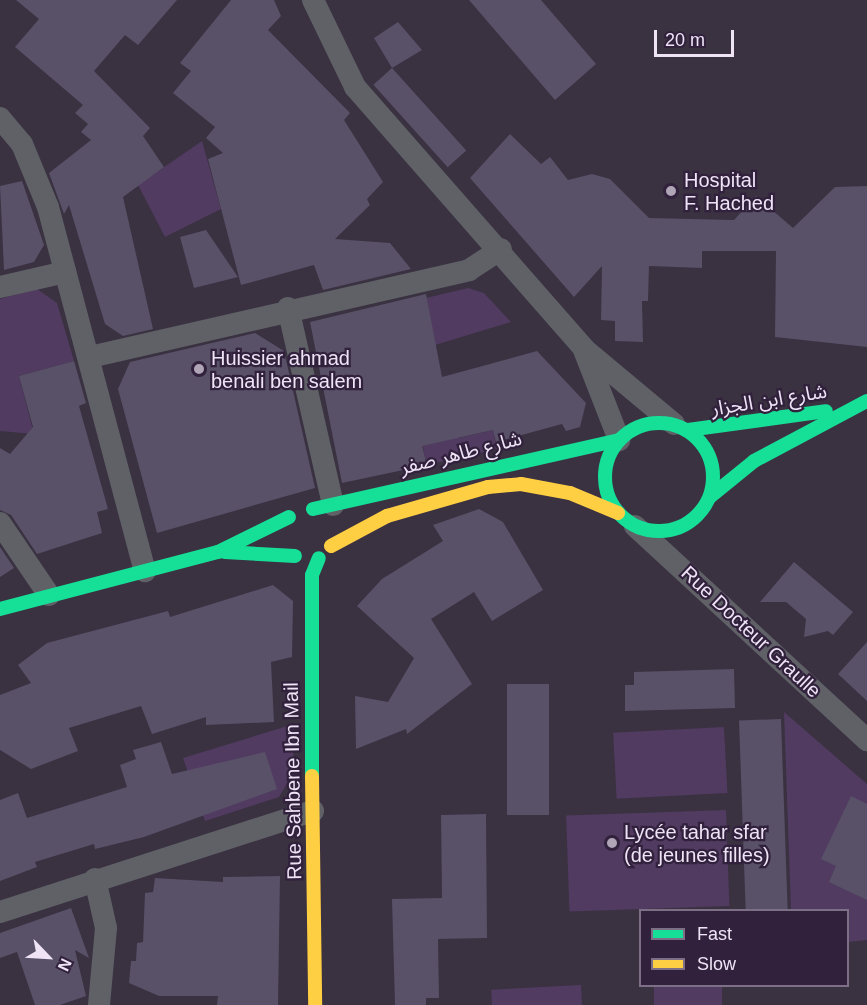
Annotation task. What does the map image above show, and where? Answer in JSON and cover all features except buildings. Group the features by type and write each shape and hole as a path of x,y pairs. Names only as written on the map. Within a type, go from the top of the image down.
{"main road":[{"name":"شارع ابن الجزار","path":"681,427 746,426 862,403"},
{"name":"شارع ابن الجزار","path":"711,496 754,461 862,403"},
{"path":"644,424 681,427 711,459 711,496 693,521 679,528 626,520 605,484 610,453 619,440 644,424"},
{"name":"شارع طاهر صفر","path":"323,507 619,440"},
{"name":"شارع طاهر صفر","path":"331,546 387,516 488,487 521,484 570,493 626,520"},
{"path":"0,609 218,552 289,517 323,507 332,523 331,546 319,558 218,552"},
{"path":"289,517 284,542 295,556"},
{"name":"Rue Sahbene Ibn Mail","path":"315,1005 310,640 312,575 319,558"}],"street":[{"path":"313,0 356,87 501,249 584,349 681,427"},
{"path":"0,118 37,171 90,357 145,571"},
{"path":"90,357 288,308 469,270 501,249"},
{"path":"0,287 65,272"},
{"path":"288,308 323,507"},
{"path":"584,349 619,440"},
{"name":"Rue Docteur Graulle","path":"626,520 867,740"},
{"path":"0,524 50,595"},
{"path":"0,912 94,879 313,811"},
{"path":"94,879 106,928 99,1005"}],"shaded area":[{"path":"202,141 221,209 165,237 138,185"},
{"path":"468,288 484,293 511,322 435,345 426,298"},
{"path":"37,289 57,303 74,361 19,376 34,434 0,431 0,299"},
{"path":"493,430 497,449 427,465 419,431 459,438"},
{"path":"784,712 867,784 867,940 849,942 849,909 791,909"},
{"path":"294,724 293,773 279,797 205,821 183,758"},
{"path":"724,727 727,793 617,799 613,733"},
{"path":"726,810 729,906 569,912 566,816"},
{"path":"581,985 582,1005 492,1005 491,990"},
{"path":"654,987 722,987 722,1005 654,1005"}],"traffic: fast":[{"path":"711,496 754,461 867,401"},
{"path":"688,430 826,411"},
{"path":"659,423 680,427 697,439 709,456 713,477 709,498 697,515 680,527 659,531 638,527 621,515 609,498 605,477 609,456 621,439 638,427 659,423"},
{"path":"313,509 619,440"},
{"path":"0,609 218,552 289,517"},
{"path":"225,552 295,556"},
{"path":"312,776 312,575 319,558"}],"traffic: slow":[{"path":"331,546 387,516 488,487 521,484 570,493 618,513"},
{"path":"312,776 315,1005"}],"place":[{"name":"Hospital F. Hached","path":"671,191"},
{"name":"Huissier ahmad benali ben salem","path":"199,369"},
{"name":"Lycée tahar sfar (de jeunes filles)","path":"612,843"}]}
